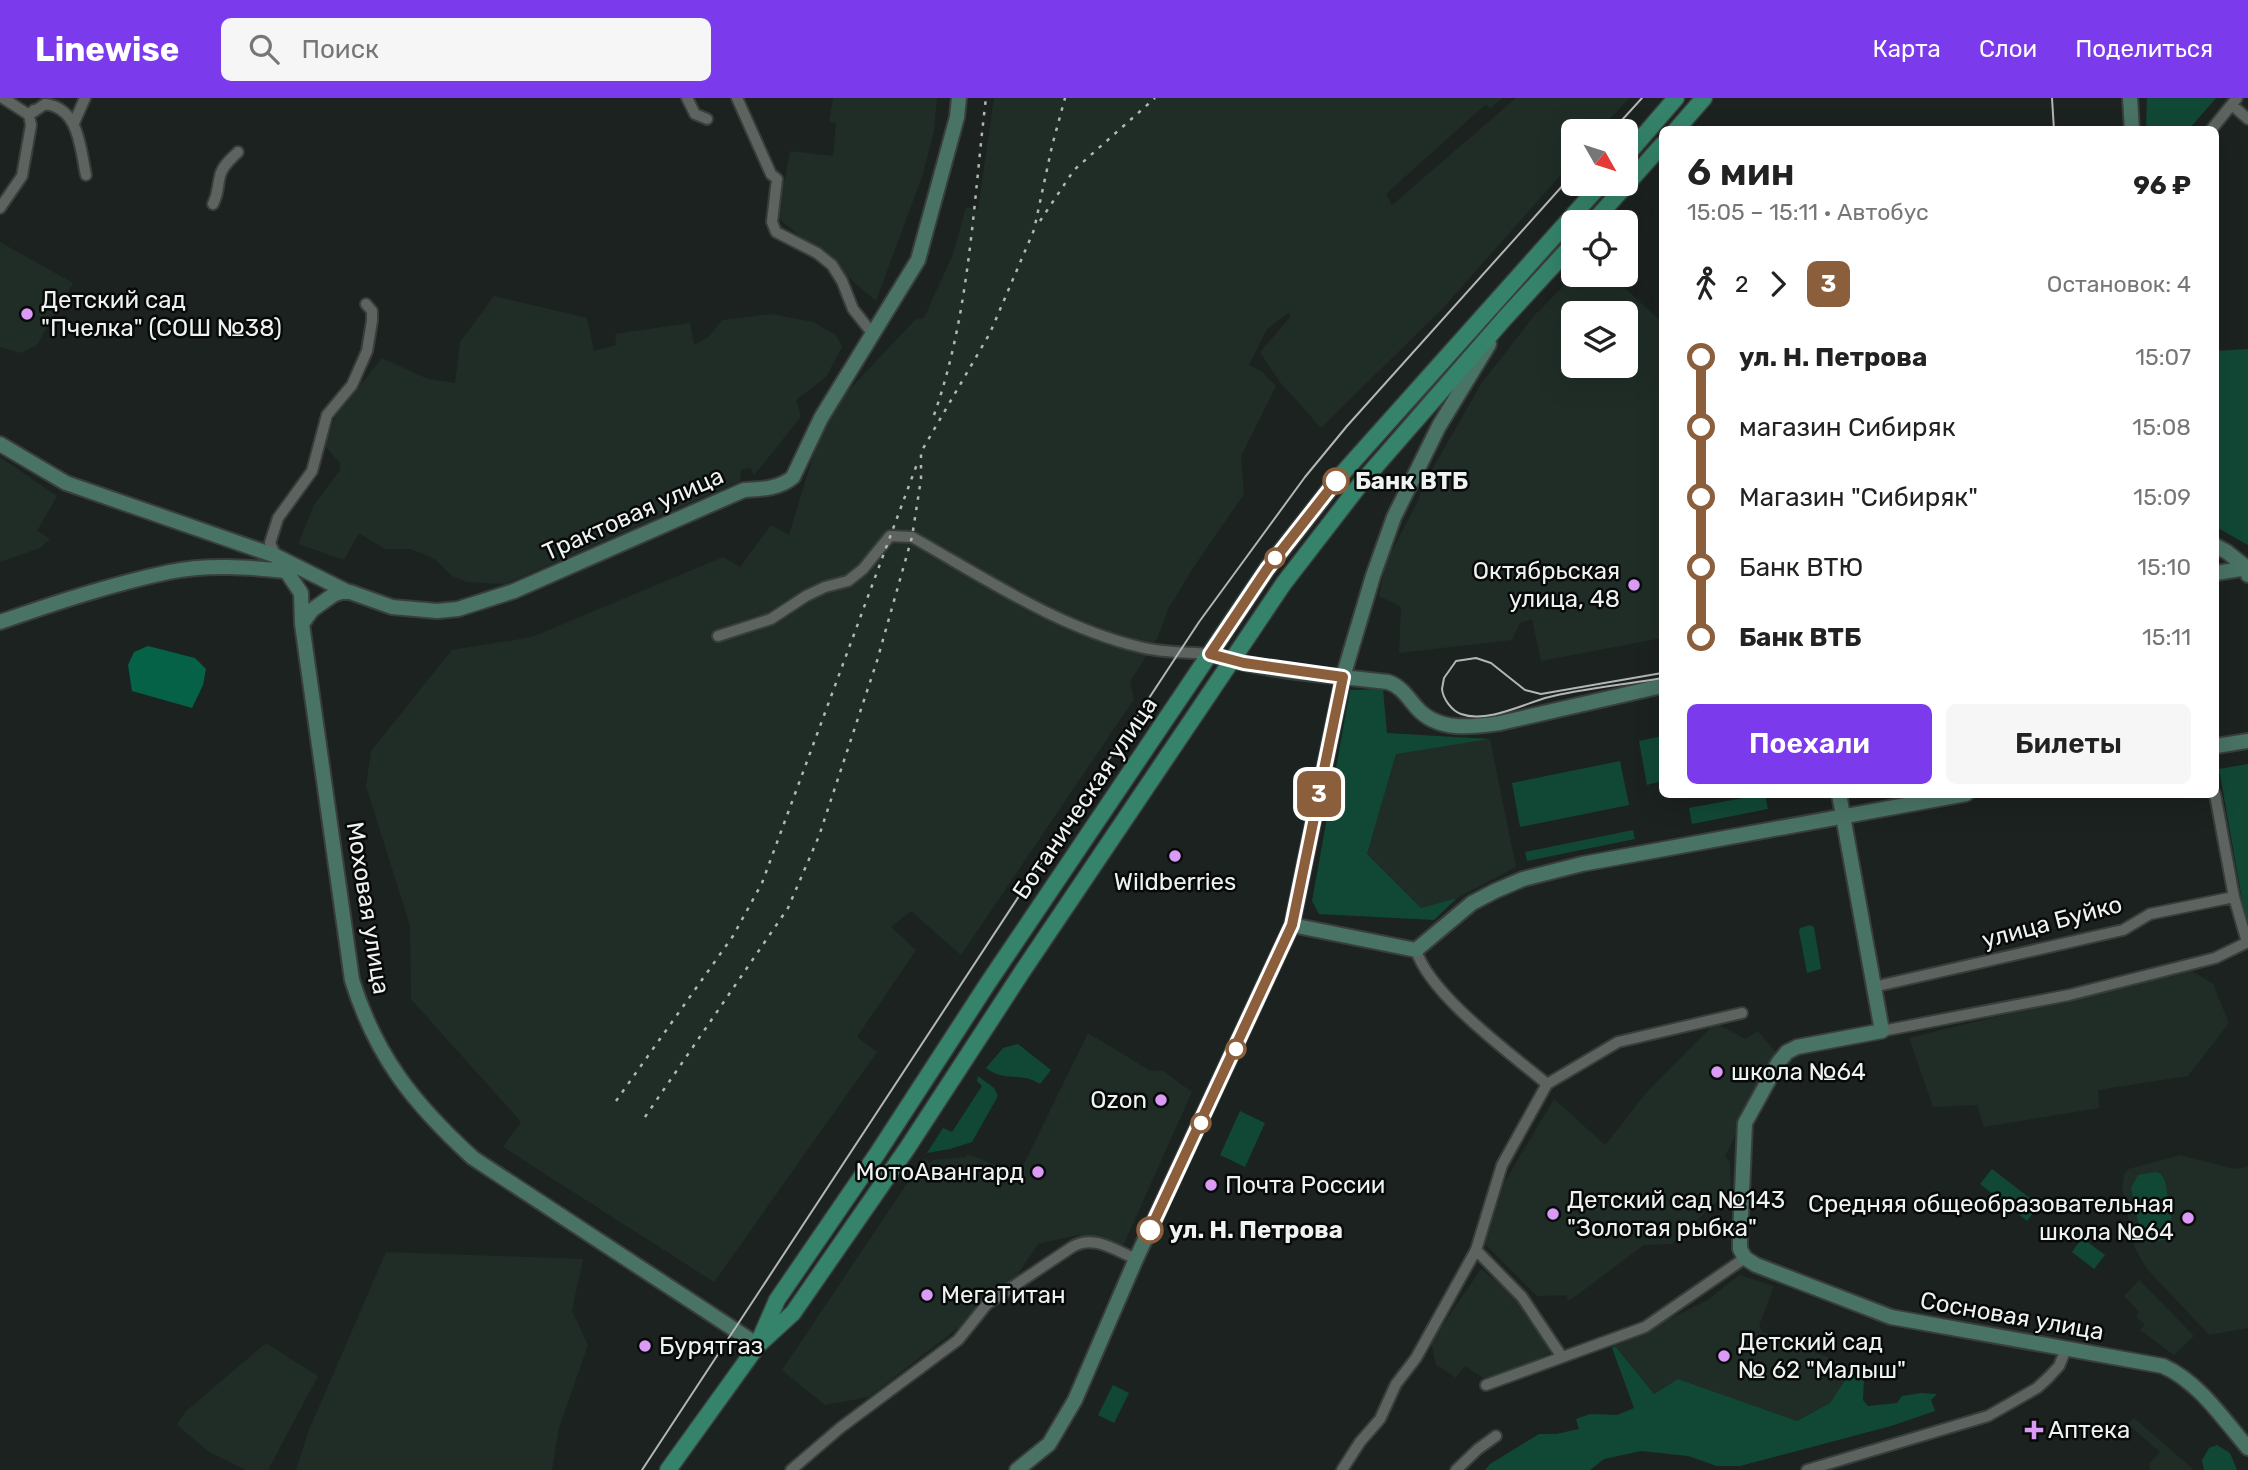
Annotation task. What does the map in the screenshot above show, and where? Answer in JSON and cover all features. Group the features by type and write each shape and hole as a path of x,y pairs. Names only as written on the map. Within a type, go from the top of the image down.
{"main road":[{"name":"Трактовая улица","path":"350,592 392,607 415,610 458,609 514,591 744,490 775,487 787,482 793,477 821,418 918,260 956,122 958,98"},
{"path":"1638,142 1676,98"},
{"path":"1680,126 1704,98"},
{"path":"2130,98 2132,126"},
{"path":"1604,210 1659,148"},
{"name":"Ботаническая улица","path":"758,1345 777,1300 1210,654 1303,522 1490,306 1590,196"},
{"name":"Ботаническая улица","path":"668,1470 758,1345 793,1313 908,1147 1230,661 1321,532 1504,318 1561,257"},
{"path":"1017,1470 1049,1444 1075,1400 1136,1259 1292,925 1343,677 1373,576 1394,517 1439,426 1504,318"},
{"path":"1466,334 1480,347"},
{"path":"0,444 66,483 276,556 350,592"},
{"path":"2219,548 2248,570"},
{"name":"Моховая улица","path":"276,556 301,593 302,624 352,980 372,1034 402,1083 437,1125 473,1158 758,1345"},
{"path":"0,622 170,572 254,567 286,571"},
{"path":"2219,573 2248,570"},
{"path":"302,624 312,610 333,595 350,592"},
{"path":"1210,654 1230,661 1394,684 1421,713 1450,726 1473,727 1659,687"},
{"path":"2219,746 2248,741"},
{"path":"1745,1258 1740,1249 1740,1238 1745,1123 1778,1063 1787,1052 1797,1047 1882,1031 1840,798"},
{"path":"1292,925 1416,950 1472,904 1523,879 1582,864 1946,798"},
{"name":"Сосновая улица","path":"1745,1258 1769,1271 1891,1317 2163,1366 2180,1374 2193,1385 2248,1448"}],"street":[{"path":"0,208 22,176 31,125 29,115 3,98"},
{"path":"29,115 50,98"},
{"path":"74,123 85,98"},
{"path":"687,98 695,114 707,119"},
{"path":"737,98 771,174 777,179 772,222 776,232 817,253 832,265 842,281 853,309 872,333"},
{"path":"2214,126 2234,102 2248,119"},
{"path":"29,115 45,104 58,105 68,113 74,123 86,175"},
{"path":"213,204 219,190 219,175 238,152"},
{"path":"276,556 270,543 278,518 312,471 327,415 352,385 367,351 372,311 366,304"},
{"path":"718,636 771,619 825,586 848,581 863,569 890,536 912,537 1048,614 1100,635 1142,648 1210,654"},
{"path":"1882,1031 2069,995 2215,958 2248,942 2234,897 2216,798"},
{"name":"улица Буйко","path":"1873,988 2123,930 2150,914 2234,897"},
{"path":"1416,950 1426,973 1464,1015 1547,1084"},
{"path":"1342,1470 1360,1442 1380,1419 1396,1384 1416,1358 1476,1250 1502,1165 1547,1084 1618,1042 1742,1013"},
{"path":"791,1470 841,1428 958,1340 987,1304 1081,1241 1091,1240 1136,1259"},
{"path":"1476,1250 1522,1297 1562,1357"},
{"path":"1486,1385 1645,1326 1745,1258"},
{"path":"1807,1470 1988,1416 2036,1388 2049,1377 2059,1366 2066,1349"},
{"path":"1456,1470 1496,1436"}],"shaded area":[{"path":"833,98 937,98 934,131 923,174 876,301 775,215 780,206 776,203 785,179 790,151 833,156 836,123 829,122"},
{"path":"994,98 1503,98 1490,108 1486,104 1386,194 1392,205 1516,98 1629,98 1610,119 1561,119 1561,175 1444,307 1321,428 1279,381 1260,352 1291,316 1288,313 1267,329 1249,365 1261,371 1276,386 1241,456 1244,494 1168,609 1158,637 1130,682 1134,699 961,955 911,911 891,927 916,950 857,1037 877,1052 714,1282 503,1147 521,1122 411,999 410,926 366,786 371,751 452,650 532,637 723,557 740,567 771,525 789,535 826,421 847,392 916,319 924,318 953,254 966,207 978,210"},
{"path":"2147,98 2216,98 2192,126 2146,126"},
{"name":"Детский сад \"Пчелка\" (СОШ №38)","path":"0,242 73,283 37,345 21,353 0,347"},
{"path":"1562,287 1623,287 1659,319 1659,639 1541,661 1532,619 1520,623 1512,640 1399,653 1401,607 1379,596 1386,562 1425,482 1481,384 1534,316"},
{"path":"494,296 587,318 594,351 616,345 615,334 690,323 694,345 709,337 722,320 772,314 813,322 836,335 842,347 826,377 796,400 801,417 754,475 750,468 741,469 740,481 505,584 467,582 452,576 435,559 411,549 385,549 359,533 344,560 298,544 314,505 340,470 340,463 325,446 335,417 382,358 428,379 455,383 460,342"},
{"path":"2248,349 2248,545 2219,529 2219,351"},
{"path":"0,457 57,496 37,531 50,539 40,548 0,562"},
{"path":"148,646 195,658 206,669 203,685 192,708 132,691 128,665 134,652"},
{"path":"1383,689 1387,733 1490,739 1396,754 1367,854 1421,908 1457,898 1434,920 1319,914 1312,901 1350,690"},
{"path":"1659,737 1659,782 1647,785 1639,741"},
{"path":"1490,739 1516,867 1457,898 1421,908 1367,854 1396,753"},
{"path":"1620,761 1629,805 1520,827 1512,783"},
{"path":"2248,764 2248,927 2247,927 2219,769"},
{"path":"1743,798 1766,798 1768,809 1692,824 1689,808"},
{"path":"1633,830 1635,839 1527,861 1525,852"},
{"path":"1810,925 1814,927 1821,969 1807,973 1799,931 1800,928"},
{"path":"2189,969 2213,984 2229,1023 2188,1076 2098,1090 2099,1108 1984,1127 1977,1105 1933,1107 1909,1038"},
{"path":"1715,1023 1745,1039 1758,1031 1776,1052 1725,1156 1730,1162 1731,1188 1672,1244 1644,1245 1569,1301 1566,1295 1537,1296 1485,1244 1504,1183 1554,1099 1605,1145 1647,1092"},
{"path":"1088,1033 1149,1070 1163,1071 1192,1092 1122,1248 1078,1235 1038,1244 1008,1289 869,1397 825,1405 782,1370 924,1158 930,1163 933,1160 965,1157 968,1154 1019,1174"},
{"path":"1018,1044 1051,1070 1040,1084 1026,1078 1000,1075 986,1068 1003,1048"},
{"path":"978,1076 994,1088 998,1096 972,1142 927,1153 943,1128 952,1132 982,1086 977,1081"},
{"path":"1240,1111 1265,1123 1245,1167 1220,1155"},
{"name":"Средняя общеобразовательная школа №64","path":"2180,1155 2235,1169 2248,1167 2248,1328 2209,1335 2147,1269 2135,1248 2122,1189 2124,1175 2128,1169"},
{"path":"1992,1169 2039,1205 2027,1221 1980,1184"},
{"path":"2156,1172 2161,1174 2165,1181 2174,1233 2169,1239 2149,1243 2143,1240 2141,1235 2131,1188 2138,1175"},
{"path":"2082,1238 2105,1255 2094,1269 2072,1252"},
{"path":"386,1252 583,1259 572,1311 588,1345 559,1428 552,1470 296,1470 309,1430"},
{"path":"1481,1269 1520,1300 1554,1351 1489,1382 1465,1366 1456,1378 1436,1365 1431,1342"},
{"name":"Детский сад № 62 \"Малыш\"","path":"1739,1275 1774,1286 1759,1326 1763,1332 1848,1365 1851,1373 1830,1403 1797,1421 1678,1379 1654,1394 1615,1346 1709,1299"},
{"path":"2139,1280 2194,1336 2174,1355 2140,1330 2145,1324 2136,1317 2139,1312 2124,1296"},
{"path":"266,1343 318,1376 268,1470 246,1470 209,1452 177,1425 185,1412"},
{"path":"1615,1346 1654,1394 1678,1379 1797,1421 1830,1403 1850,1373 1848,1365 1864,1379 1863,1400 1868,1406 1897,1403 1902,1396 1937,1394 1931,1400 1935,1411 1891,1426 1740,1466 1717,1466 1688,1456 1641,1451 1604,1459 1590,1470 1485,1470 1490,1464 1539,1434 1556,1434 1579,1429 1576,1419 1590,1414 1617,1415 1634,1408 1612,1348"},
{"path":"1113,1385 1129,1393 1114,1423 1098,1415"},
{"path":"2134,1418 2194,1470 2150,1470 2149,1464 2160,1452 2128,1424"},
{"path":"2217,1445 2230,1453 2237,1470 2204,1470 2202,1460 2209,1448"}],"tram line":[{"path":"1623,119 1642,98"},
{"path":"2052,98 2054,126"},
{"path":"642,1470 1199,622 1305,477 1347,426 1561,187"},
{"path":"1659,674 1541,694 1525,690 1491,663 1476,658 1456,661 1444,678 1442,689 1446,701 1454,710 1461,714 1481,716 1504,712 1559,695 1659,678"}],"railway":[{"path":"934,415 946,376 963,298 986,98"},
{"path":"645,1117 788,908 819,836 877,661 912,537 921,479 921,452 990,333 1034,230 1065,98"},
{"path":"1040,221 1074,170 1155,98"},
{"path":"616,1101 733,936 762,883 917,464"}],"bus line":[{"name":"3","path":"1150,1230 1292,925 1343,677 1230,661 1210,654 1267,569 1336,481"}],"place":[{"name":"Детский сад \"Пчелка\" (СОШ №38)","path":"27,314"},
{"name":"Банк ВТБ","path":"1336,481"},
{"name":"Октябрьская улица, 48","path":"1634,585"},
{"name":"Wildberries","path":"1175,856"},
{"name":"школа №64","path":"1717,1072"},
{"name":"Ozon","path":"1161,1100"},
{"name":"МотоАвангард","path":"1038,1172"},
{"name":"Почта России","path":"1211,1185"},
{"name":"Детский сад №143 \"Золотая рыбка\"","path":"1553,1214"},
{"name":"Средняя общеобразовательная школа №64","path":"2188,1218"},
{"name":"ул. Н. Петрова","path":"1150,1230"},
{"name":"МегаТитан","path":"927,1295"},
{"name":"Бурятгаз","path":"645,1346"},
{"name":"Детский сад № 62 \"Малыш\"","path":"1724,1356"},
{"name":"Аптека","path":"2034,1430"}]}
